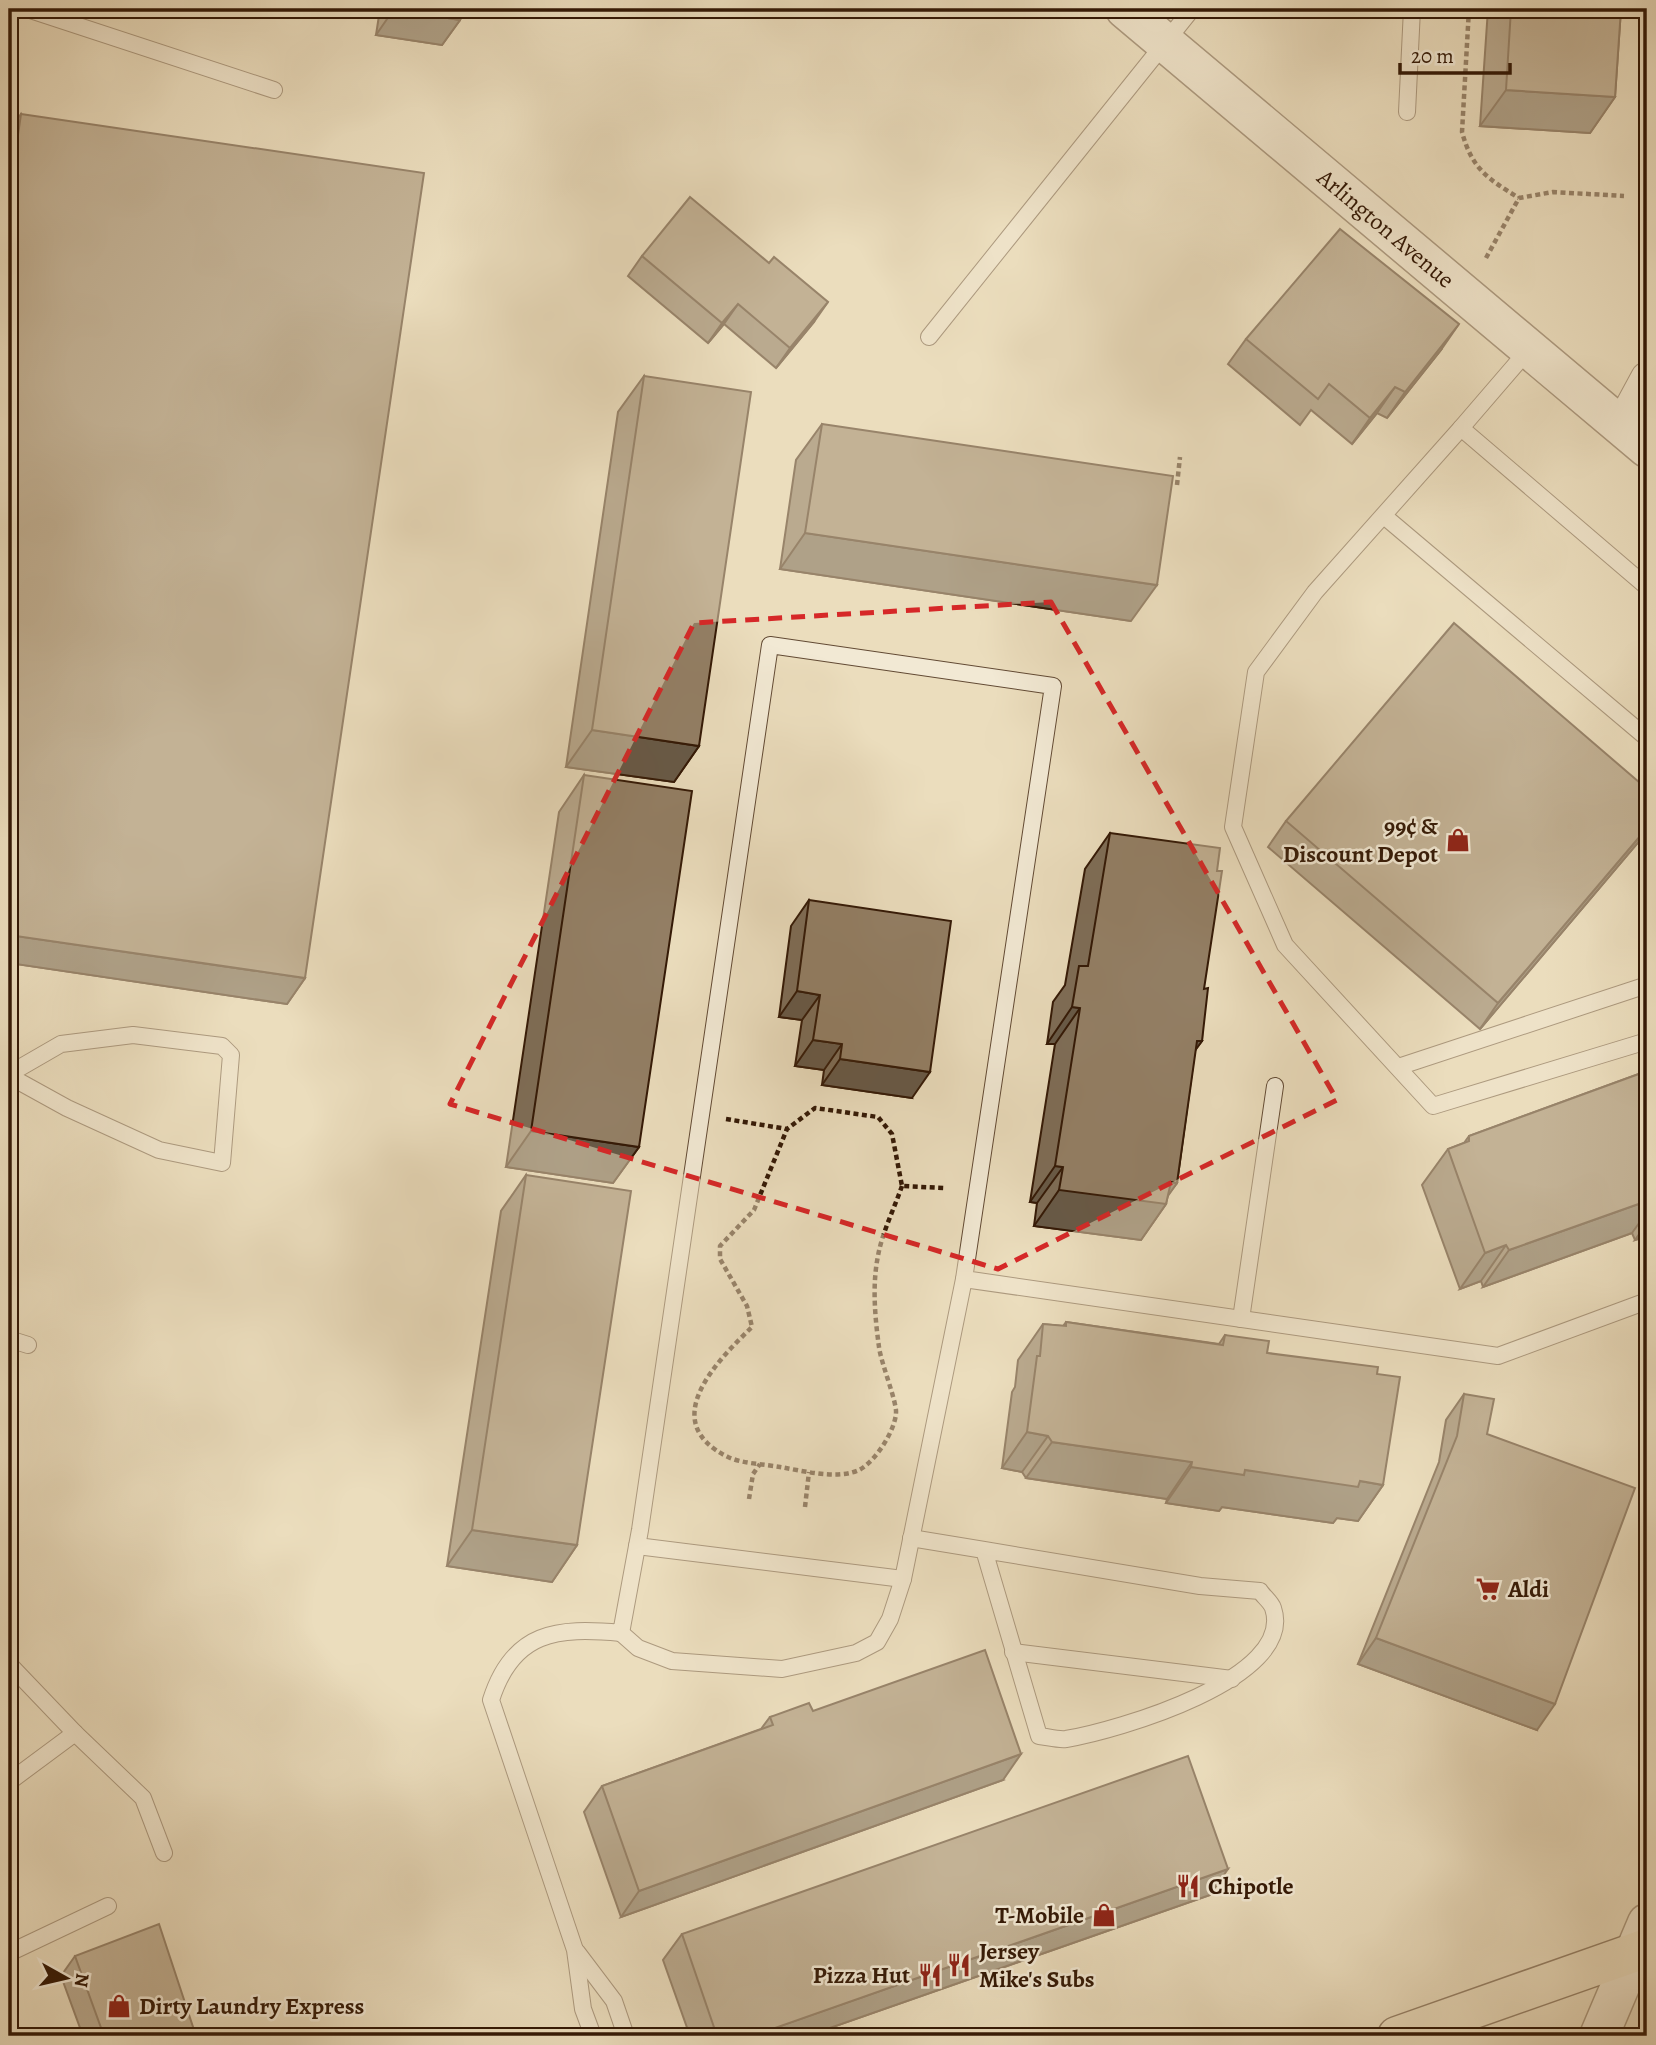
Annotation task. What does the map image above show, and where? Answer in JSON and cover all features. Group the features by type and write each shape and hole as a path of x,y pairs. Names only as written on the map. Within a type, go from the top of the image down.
{"main road":[{"path":"1397,2036 1643,1941"}],"street":[{"name":"Arlington Avenue","path":"1125,9 1634,437"},
{"path":"1634,437 1647,378"},
{"path":"1599,2036 1643,1941"}],"lane":[{"path":"27,9 274,90"},
{"path":"929,337 1192,9"},
{"path":"1407,112 1412,9"},
{"path":"1530,349 1315,592 1256,671 1233,827 1285,945 1433,1106 1647,1041"},
{"path":"1461,428 1647,587"},
{"path":"1384,516 1647,738"},
{"path":"593,2036 583,2009 575,1950 491,1700 500,1671 529,1642 575,1629 621,1633 638,1648 672,1661 782,1669 856,1653 877,1642 890,1619 903,1579 964,1279 1053,686 770,645 637,1546 621,1633"},
{"path":"1398,1068 1647,985"},
{"path":"133,1035 222,1046 231,1055 222,1163 159,1150 67,1108 9,1075 61,1044 133,1035"},
{"path":"1241,1319 1275,1086"},
{"path":"964,1279 1498,1356 1647,1301"},
{"path":"9,1339 28,1345"},
{"path":"911,1538 984,1550 1200,1586 1260,1591 1273,1608 1273,1629 1265,1653 1232,1679 1203,1696 1063,1739 1039,1736 984,1550"},
{"path":"637,1546 903,1579"},
{"path":"1013,1652 1232,1679"},
{"path":"9,1664 75,1733 143,1798 164,1853"},
{"path":"9,1782 75,1733"},
{"path":"9,1952 108,1906"},
{"path":"575,1950 614,2001 626,2036"},
{"path":"9,2031 11,2036"}],"path":[{"path":"1469,9 1462,132 1466,147 1482,174 1519,198 1553,192 1624,196"},
{"path":"1486,258 1519,198"},
{"path":"1177,485 1180,457"},
{"path":"815,1108 878,1117 892,1134 902,1186 878,1256 875,1298 879,1349 896,1413 883,1449 860,1470 838,1474 809,1472 730,1458 710,1446 698,1431 694,1406 703,1381 722,1355 752,1327 747,1306 720,1259 720,1246 754,1210 787,1129 815,1108"},
{"path":"722,1118 787,1129"},
{"path":"902,1186 944,1188"},
{"path":"896,1413 903,1417"},
{"path":"749,1499 753,1474 760,1464"},
{"path":"805,1507 809,1472"}],"highlighted area":[{"path":"1051,602 1337,1100 998,1269 450,1104 694,623"}],"building":[{"path":"394,9 462,9 460,20"},
{"path":"1511,9 1621,9 1615,97 1506,90"},
{"path":"21,114 424,173 305,978 9,935 9,197"},
{"path":"690,197 769,263 774,257 828,302 790,348 738,304 722,323 642,256"},
{"path":"1340,229 1459,324 1405,392 1395,387 1370,418 1329,384 1318,399 1246,339"},
{"path":"644,376 751,392 699,746 592,730"},
{"path":"822,424 1173,476 1157,585 805,533"},
{"name":"99¢ & Discount Depot","path":"1454,623 1647,789 1647,828 1498,1003 1286,821"},
{"path":"584,775 692,791 639,1147 531,1131"},
{"path":"1110,833 1220,848 1217,871 1222,871 1204,989 1208,988 1202,1041 1197,1041 1177,1183 1171,1182 1166,1204 1059,1190 1063,1167 1055,1166 1080,1008 1072,1007 1079,966 1088,966"},
{"path":"809,900 951,921 930,1072 840,1059 842,1044 813,1040 820,995 797,991"},
{"path":"1647,1071 1647,1201 1509,1250 1506,1245 1485,1253 1448,1149 1469,1141 1469,1136"},
{"path":"526,1175 631,1191 577,1545 472,1530"},
{"path":"1066,1322 1223,1345 1225,1335 1269,1341 1267,1353 1378,1367 1377,1374 1400,1377 1383,1485 1360,1481 1358,1487 1245,1470 1244,1475 1191,1467 1192,1462 1052,1442 1048,1436 1027,1432 1043,1324 1066,1326"},
{"name":"Aldi","path":"1464,1394 1494,1399 1487,1434 1635,1488 1555,1704 1376,1638 1457,1436"},
{"path":"985,1650 1021,1754 639,1891 602,1786 773,1725 770,1717 809,1703 813,1711"},
{"path":"1188,1756 1228,1869 752,2036 717,2036 682,1934"},
{"name":"Dirty Laundry Express","path":"159,1924 196,2036 104,2036 75,1956"}],"place":[{"name":"99¢ & Discount Depot","path":"1458,840"},
{"name":"Aldi","path":"1488,1589"},
{"name":"Chipotle","path":"1188,1886"},
{"name":"T-Mobile","path":"1104,1915"},
{"name":"Jersey Mike's Subs","path":"959,1965"},
{"name":"Pizza Hut","path":"930,1975"},
{"name":"Dirty Laundry Express","path":"119,2006"}]}
